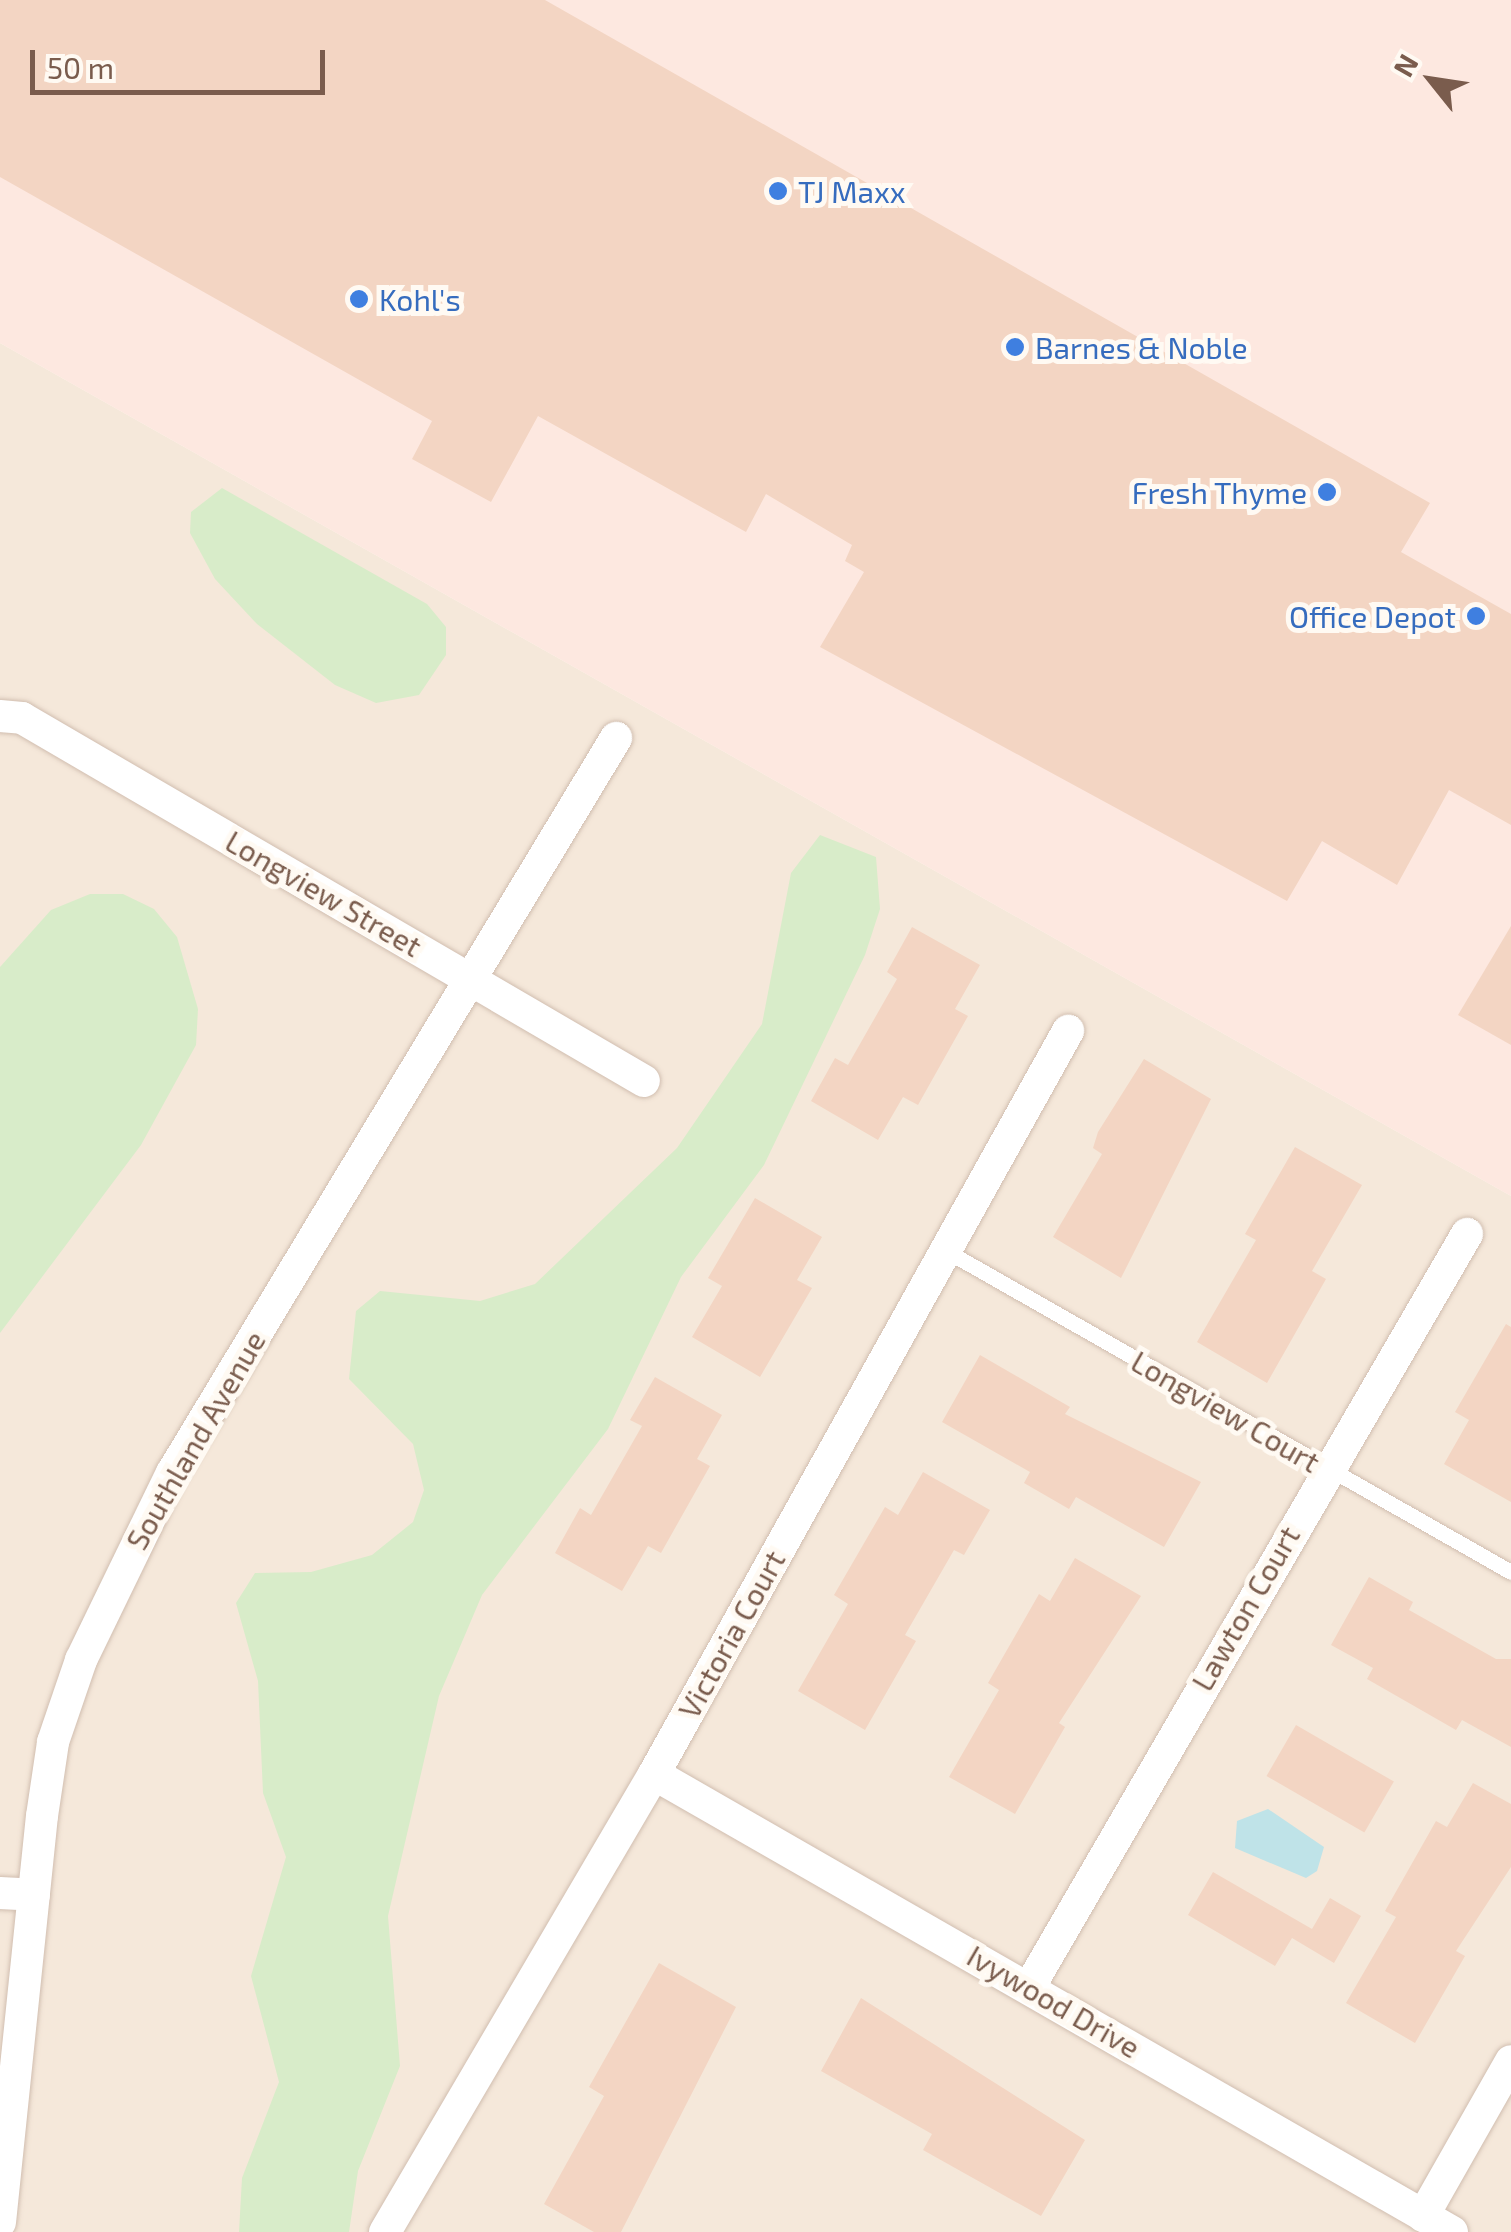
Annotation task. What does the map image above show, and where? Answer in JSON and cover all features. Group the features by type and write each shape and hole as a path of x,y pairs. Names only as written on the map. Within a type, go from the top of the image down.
{"street":[{"name":"Longview Street","path":"0,716 22,718 644,1082"},
{"name":"Southland Avenue","path":"0,2222 53,1742 119,1572 616,738"},
{"name":"Victoria Court","path":"386,2232 654,1774 943,1248 1068,1030"},
{"name":"Lawton Court","path":"1030,1986 1326,1468 1467,1234"},
{"name":"Ivywood Drive","path":"654,1774 1030,1986 1438,2224"},
{"path":"0,1893 34,1895"},
{"path":"1438,2224 1511,2061"}],"lane":[{"name":"Longview Court","path":"943,1248 1511,1572"}],"shaded area":[{"path":"0,0 1511,0 1511,1196 0,343"},
{"path":"0,343 1511,1196 1511,2232 0,2232"}],"green space":[{"path":"222,488 427,604 446,627 446,655 419,695 376,703 335,685 257,624 215,579 190,533 191,512"},
{"path":"820,835 876,857 880,909 865,955 764,1165 681,1277 608,1429 482,1595 439,1696 388,1916 400,2066 358,2171 349,2232 239,2232 242,2178 279,2082 251,1976 286,1857 263,1793 258,1681 236,1603 255,1573 311,1572 372,1555 413,1522 424,1490 413,1444 349,1379 356,1311 380,1291 480,1301 535,1284 677,1148 762,1024 791,873"},
{"path":"90,894 123,894 154,909 177,937 198,1009 196,1045 141,1145 0,1333 0,967 51,910"}],"water":[{"path":"1268,1809 1324,1847 1317,1871 1306,1878 1235,1848 1237,1821"}],"building":[{"path":"0,0 545,0 1430,503 1401,552 1511,614 1511,825 1449,790 1397,885 1322,841 1287,901 820,647 864,572 845,561 852,545 766,494 746,532 538,416 491,502 412,459 432,421 0,177"},
{"path":"1511,926 1511,1045 1458,1015"},
{"path":"912,927 980,965 955,1009 968,1016 918,1105 903,1097 878,1140 811,1101 835,1058 848,1065 897,979 887,972"},
{"path":"1144,1059 1211,1099 1121,1278 1053,1237 1102,1154 1093,1148 1098,1132"},
{"path":"1295,1147 1362,1185 1312,1271 1326,1279 1267,1383 1197,1342 1256,1240 1245,1234"},
{"path":"755,1198 822,1237 797,1280 812,1288 760,1377 692,1337 722,1286 708,1278"},
{"path":"1506,1324 1511,1327 1511,1502 1444,1464 1469,1420 1455,1412"},
{"path":"980,1355 1070,1407 1065,1414 1201,1482 1164,1547 1076,1497 1069,1509 1024,1483 1030,1472 942,1422"},
{"path":"655,1377 722,1415 697,1459 710,1466 661,1553 648,1546 622,1591 555,1553 580,1508 591,1515 642,1426 630,1420"},
{"path":"923,1472 990,1510 964,1555 954,1550 905,1635 916,1641 865,1730 798,1691 848,1604 834,1595 885,1507 898,1515"},
{"path":"1075,1558 1141,1596 1059,1723 1065,1727 1015,1814 949,1777 999,1690 988,1683 1039,1594 1050,1601"},
{"path":"1369,1577 1413,1602 1409,1610 1496,1659 1511,1659 1511,1747 1462,1720 1456,1730 1367,1679 1373,1668 1331,1645"},
{"path":"1296,1725 1394,1782 1364,1833 1266,1776"},
{"path":"1473,1783 1511,1804 1511,1867 1456,1951 1465,1956 1415,2043 1346,2003 1396,1917 1385,1911 1436,1821 1447,1827"},
{"path":"1213,1872 1312,1929 1330,1898 1361,1916 1334,1963 1292,1938 1275,1966 1188,1915"},
{"path":"659,1963 736,2007 621,2232 594,2232 544,2204 604,2096 589,2087"},
{"path":"861,1998 1085,2140 1041,2216 923,2150 932,2134 821,2071"}],"place":[{"name":"TJ Maxx","path":"778,191"},
{"name":"Kohl's","path":"359,299"},
{"name":"Barnes & Noble","path":"1015,347"},
{"name":"Fresh Thyme","path":"1327,492"},
{"name":"Office Depot","path":"1476,616"}]}
